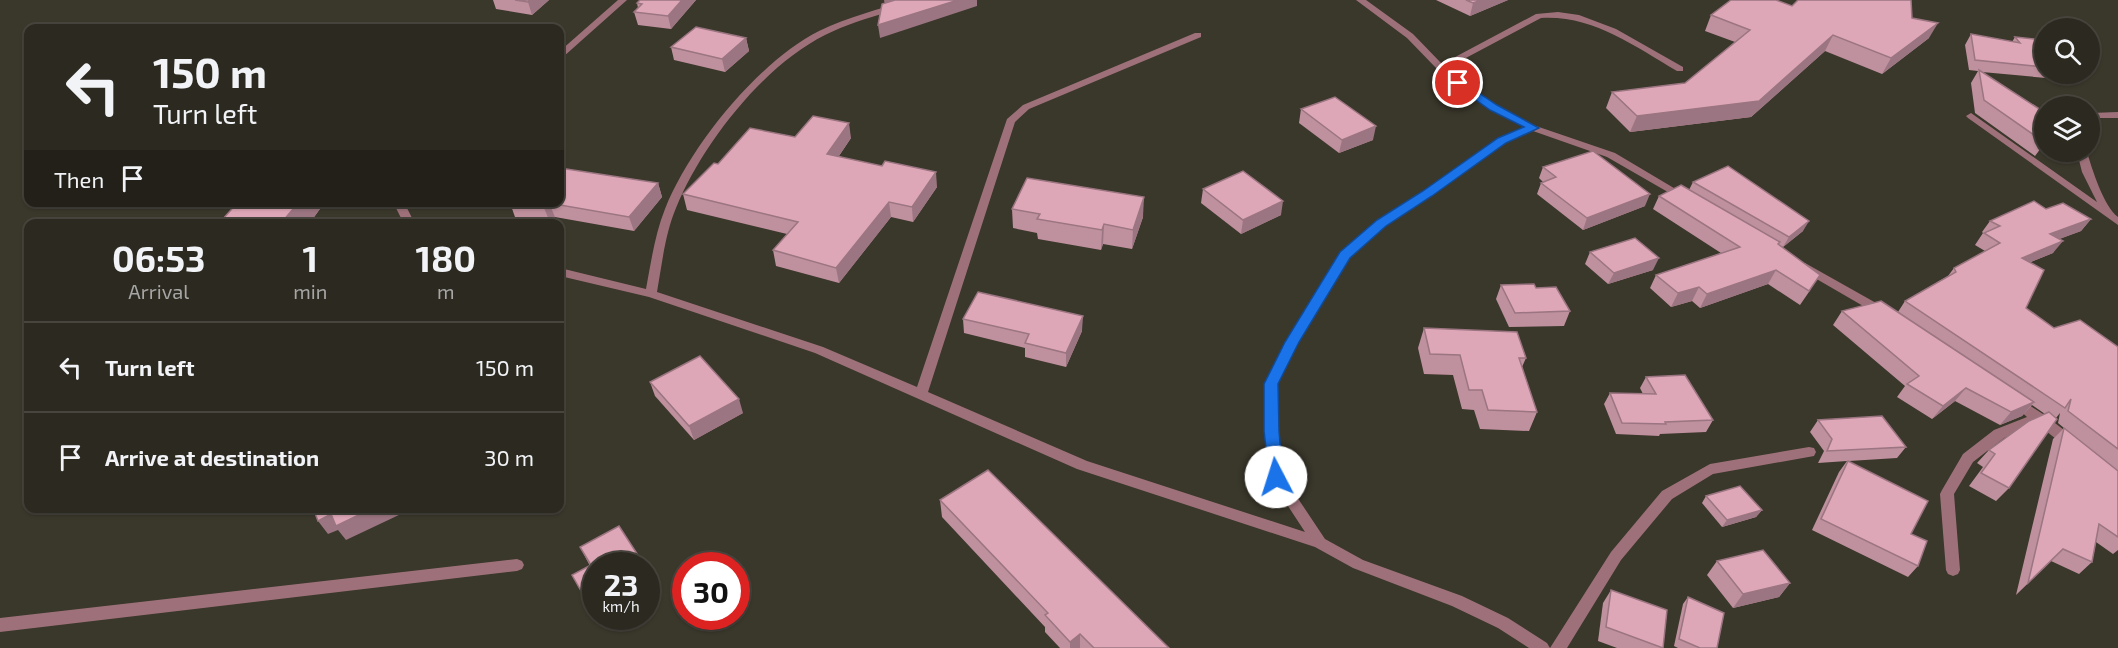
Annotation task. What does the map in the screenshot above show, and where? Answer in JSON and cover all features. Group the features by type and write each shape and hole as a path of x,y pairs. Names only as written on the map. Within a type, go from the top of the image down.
{"street":[{"path":"564,52 623,0"},
{"path":"651,294 670,209 695,160 754,87 786,56 813,38 852,22 919,0"},
{"path":"1360,0 1410,36 1441,68 1493,107 1533,128 1611,155 1690,200"},
{"path":"1441,68 1539,16 1553,13 1595,22 1680,69"},
{"path":"921,393 1011,121 1026,107 1198,35"},
{"path":"2100,115 2118,115"},
{"path":"1971,116 2118,222"},
{"path":"1320,543 1276,477 1271,431 1271,384 1287,352 1345,255 1382,223 1428,194 1502,140 1533,128"},
{"path":"2084,162 2087,172 2108,213"},
{"path":"1799,264 1896,320"},
{"path":"564,273 651,294 819,350 1082,465 1320,543 1358,564 1503,622 1542,648"},
{"path":"2000,391 2038,417 2082,452"},
{"path":"1953,570 1947,494 1968,458 1999,434 2038,417"},
{"path":"1558,648 1616,556 1667,495 1710,469 1809,452"},
{"path":"0,625 517,565"}],"building":[{"path":"640,0 682,0 668,16 634,12 642,4 637,3"},
{"path":"895,0 958,0 878,25 882,4"},
{"path":"1731,0 1776,0 1792,6 1798,0 1911,0 1912,18 1938,23 1891,58 1833,35 1759,101 1637,116 1612,92 1685,83 1750,30 1711,15"},
{"path":"696,27 746,38 722,59 671,47"},
{"path":"1971,34 2020,43 2015,37 2034,39 2034,66 1975,60"},
{"path":"1979,70 2034,106 2034,135 1984,100"},
{"path":"1335,97 1376,126 1342,140 1301,109"},
{"path":"813,116 849,123 827,154 882,166 885,161 936,172 912,207 889,202 836,268 773,250 798,222 683,194 714,163 718,164 750,128 795,137"},
{"path":"1593,151 1650,194 1587,218 1541,183 1556,177 1543,167"},
{"path":"1728,166 1809,221 1789,237 1693,182"},
{"path":"564,169 658,183 629,217 564,206"},
{"path":"1243,171 1283,201 1243,220 1203,189"},
{"path":"1027,178 1144,197 1133,230 1104,224 1102,230 1037,219 1040,214 1012,209"},
{"path":"1681,185 1780,242 1778,244 1820,275 1809,291 1776,270 1707,294 1699,287 1678,293 1656,275 1740,247 1659,196"},
{"path":"2034,201 2046,209 2063,203 2091,219 2050,234 2063,241 2022,258 2044,270 2026,308 2054,328 2080,320 2118,347 2118,449 2068,411 2071,399 2065,408 1905,301 1956,272 1954,268 2000,243 1984,233 2000,226 1990,221"},
{"path":"234,207 295,207 285,219 223,219"},
{"path":"1635,238 1659,258 1614,273 1590,252"},
{"path":"1534,284 1536,288 1556,287 1570,311 1515,313 1501,285"},
{"path":"978,292 1083,316 1066,353 1025,343 1029,334 963,319"},
{"path":"1881,301 2034,402 2011,412 1966,388 1943,406 1907,384 1919,376 1842,311"},
{"path":"1424,328 1517,332 1526,358 1519,358 1537,412 1488,410 1482,390 1469,390 1460,355 1430,354"},
{"path":"700,356 739,399 689,426 650,382"},
{"path":"1685,375 1713,420 1665,422 1666,424 1622,423 1610,393 1656,394 1646,377"},
{"path":"2049,412 2057,419 2009,488 1981,473 1995,454 1989,450 2029,421"},
{"path":"1882,416 1906,447 1827,451 1832,439 1818,420"},
{"path":"2064,428 2118,471 2118,537 2099,524 2092,562 2063,549 2028,583"},
{"path":"1848,461 1928,501 1911,534 1927,541 1918,566 1821,519"},
{"path":"988,470 1169,648 1094,648 1080,634 1070,642 1045,615 1048,613 940,500"},
{"path":"1740,486 1762,510 1727,520 1706,496"},
{"path":"315,513 363,513 336,526 331,514 318,521"},
{"path":"619,526 636,552 583,552 580,547"},
{"path":"1763,550 1790,583 1743,594 1717,561"},
{"path":"582,570 582,592 572,575"},
{"path":"1611,590 1667,610 1663,648 1606,627"},
{"path":"1688,597 1724,613 1717,648 1700,648 1679,639"}],"route":[{"path":"1276,477 1271,431 1271,384 1292,342 1345,255 1382,223 1428,194 1502,140 1533,128 1493,107 1458,83"}]}
